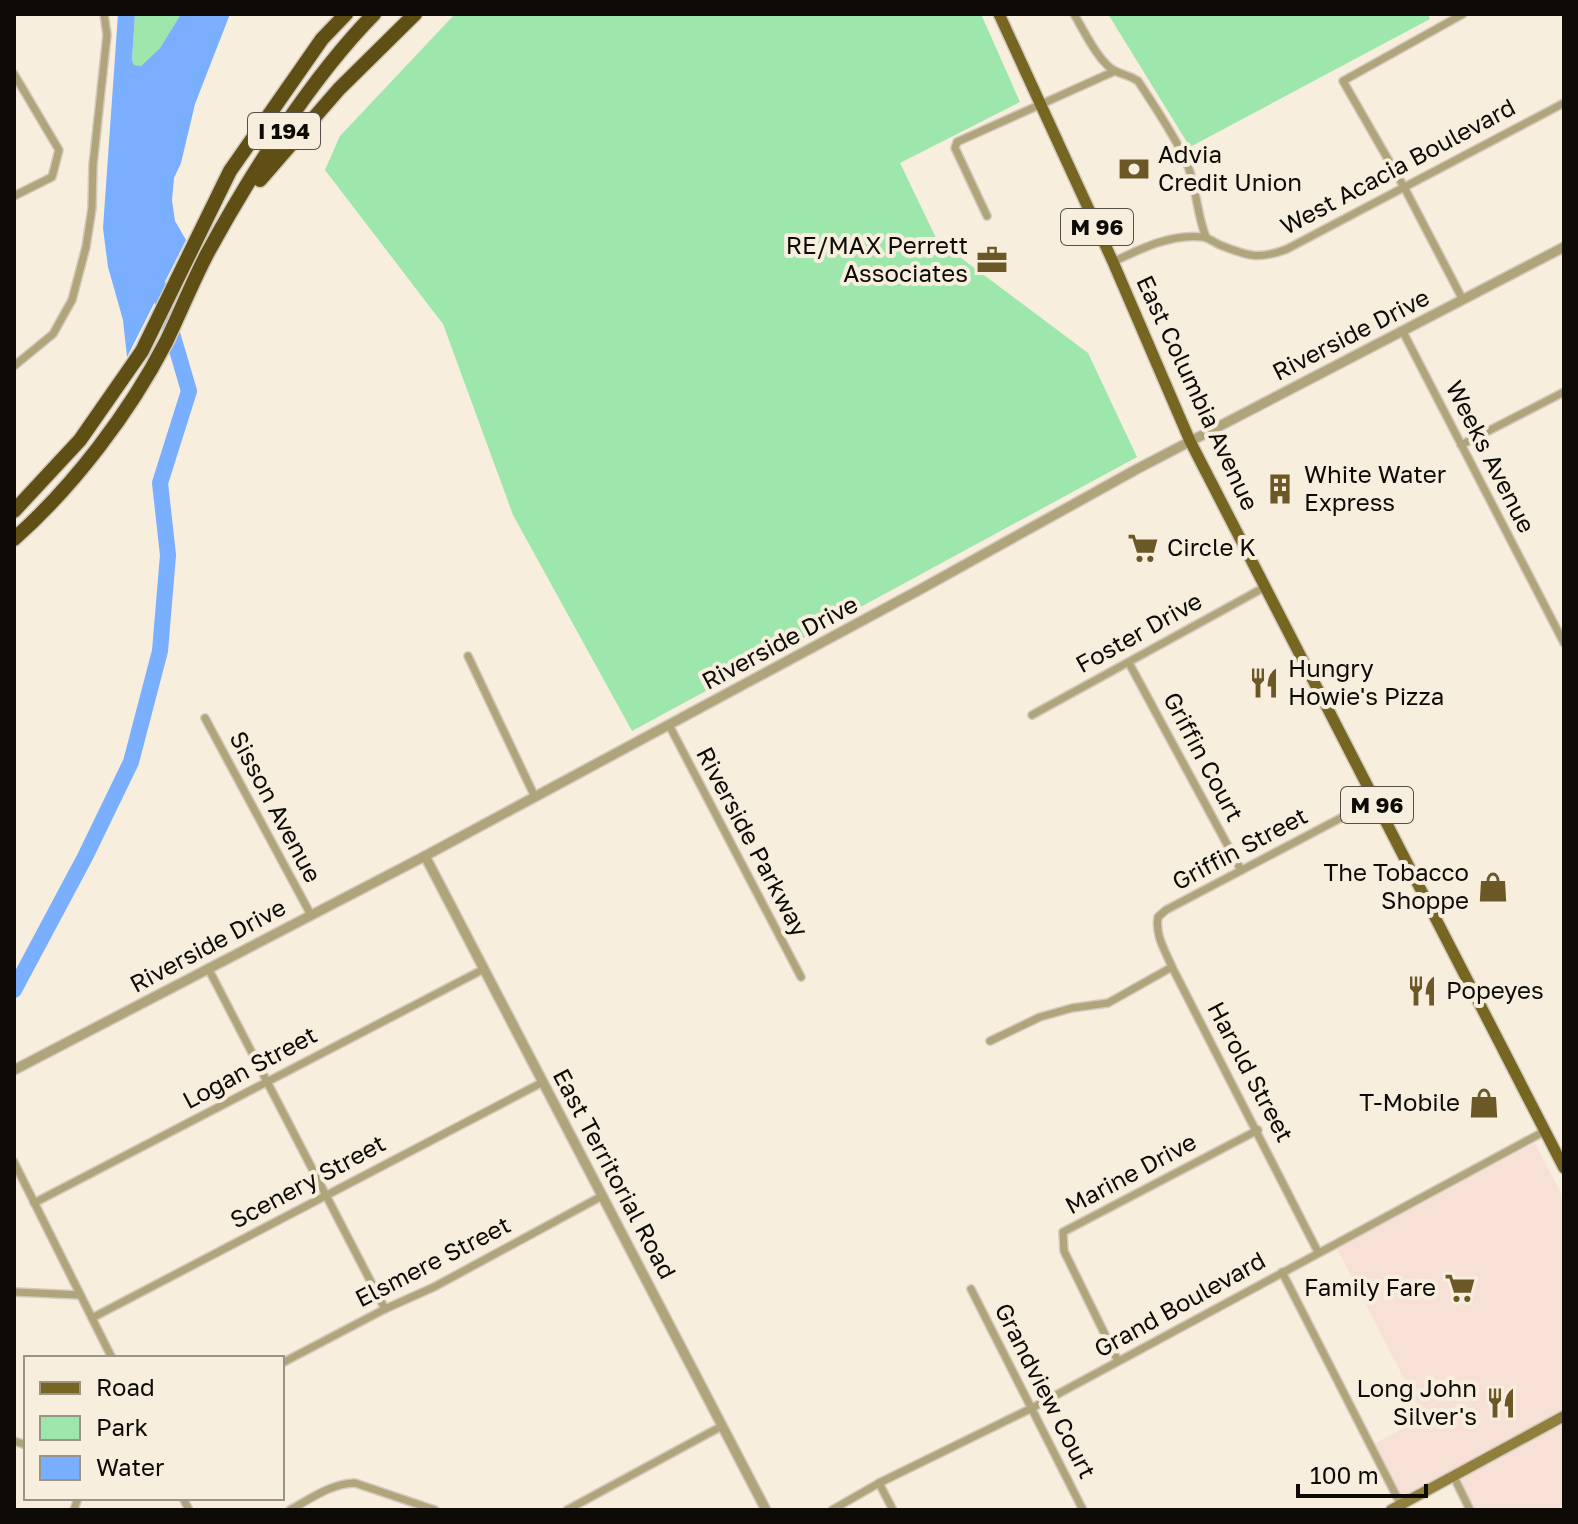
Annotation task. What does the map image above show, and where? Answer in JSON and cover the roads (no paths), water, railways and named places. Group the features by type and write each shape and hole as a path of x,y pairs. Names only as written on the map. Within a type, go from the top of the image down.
{"highway":[{"name":"I 194","path":"14,511 80,440 120,382 150,335 230,171 322,39 346,14"},
{"name":"I 194","path":"14,539 39,517 92,454 131,399 165,342 226,220 295,114 331,64 374,14"},
{"path":"226,220 339,89 415,14"}],"main road":[{"name":"East Columbia Avenue","path":"999,14 1113,262 1190,441 1564,1168"},
{"path":"1396,1508 1564,1418"}],"street":[{"path":"14,366 53,334 72,300 86,247 107,35 104,14"},
{"path":"1074,14 1104,62 1115,71 1126,73 1138,81 1186,161 1199,220 1206,237 1155,244 1113,262"},
{"path":"1463,14 1343,81 1404,187 1463,300"},
{"path":"987,216 955,148 957,142 1115,71"},
{"path":"14,74 59,150 52,177 14,196"},
{"name":"West Acacia Boulevard","path":"1206,237 1248,256 1268,256 1564,103"},
{"name":"Riverside Drive","path":"14,1070 425,856 1190,441 1564,247"},
{"name":"Weeks Avenue","path":"1403,332 1564,643"},
{"path":"1461,445 1564,392"},
{"name":"Foster Drive","path":"1032,715 1265,587"},
{"path":"468,656 535,797"},
{"name":"Griffin Court","path":"1129,663 1241,870"},
{"name":"Sisson Avenue","path":"205,718 311,915"},
{"name":"Riverside Parkway","path":"669,725 801,977"},
{"name":"Griffin Street","path":"1166,910 1375,800"},
{"name":"East Territorial Road","path":"425,856 766,1510"},
{"name":"Harold Street","path":"1166,910 1158,917 1159,939 1318,1252"},
{"path":"990,1041 1040,1017 1108,1003 1172,967"},
{"path":"208,968 385,1309"},
{"name":"Logan Street","path":"34,1203 484,969"},
{"name":"Scenery Street","path":"92,1318 543,1082"},
{"name":"Marine Drive","path":"1118,1361 1064,1251 1063,1232 1258,1130"},
{"name":"Grand Boulevard","path":"832,1510 879,1483 1032,1408 1545,1131"},
{"path":"14,1162 111,1356"},
{"name":"Elsmere Street","path":"284,1362 434,1287 602,1196"},
{"path":"1282,1272 1396,1508"},
{"name":"Grandview Court","path":"971,1289 1083,1510"},
{"path":"14,1292 80,1295"},
{"path":"567,1510 722,1426"},
{"path":"1454,1477 1470,1510"},
{"path":"290,1510 345,1483 369,1485 435,1510"},
{"path":"879,1483 893,1510"}],"water":[{"path":"118,14 135,14 132,60 134,65 141,66 160,48 181,14 230,14 195,104 181,163 174,178 172,200 175,221 186,240 127,357 123,320 108,267 103,228"}],"waterway":[{"path":"14,990 85,857 131,762 160,651 168,555 160,483 189,391 154,272"}],"place":[{"name":"Advia Credit Union","path":"1134,169"},
{"name":"RE/MAX Perrett Associates","path":"992,260"},
{"name":"White Water Express","path":"1280,489"},
{"name":"Circle K","path":"1143,548"},
{"name":"Hungry Howie's Pizza","path":"1264,683"},
{"name":"The Tobacco Shoppe","path":"1493,887"},
{"name":"Popeyes","path":"1422,991"},
{"name":"T-Mobile","path":"1484,1103"},
{"name":"Family Fare","path":"1460,1288"},
{"name":"Long John Silver's","path":"1501,1403"}]}
